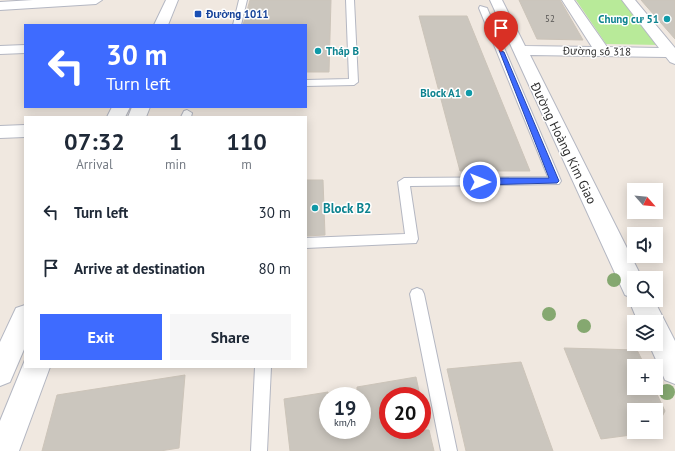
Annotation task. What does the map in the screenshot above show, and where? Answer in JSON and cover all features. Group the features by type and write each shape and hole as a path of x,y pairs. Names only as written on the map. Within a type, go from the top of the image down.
{"street":[{"path":"0,6 96,0"},
{"path":"160,24 172,0"},
{"path":"568,0 603,52"},
{"path":"628,0 673,55"},
{"name":"Đường Hoàng Kim Giao","path":"489,4 520,50 627,272"},
{"path":"0,50 24,49"},
{"name":"Đường số 318","path":"520,50 673,55"},
{"path":"0,132 24,131"},
{"path":"0,372 24,319"},
{"path":"663,345 675,370"},
{"path":"2,451 36,368"}],"lane":[{"path":"236,24 243,0"},
{"path":"307,83 354,82 350,0"},
{"path":"307,243 412,239 404,182 554,181 489,4"},
{"path":"417,294 448,451"},
{"path":"259,451 263,368"}],"green space":[{"path":"576,0 623,0 660,45 606,44"}],"building":[{"path":"250,0 331,0 329,72 307,72 307,24 243,24"},
{"path":"519,0 560,0 583,40 537,39"},
{"name":"Chung cư 51","path":"641,0 675,0 675,39"},
{"name":"Block A1","path":"419,16 467,16 530,171 460,171"},
{"name":"Block B2","path":"307,180 323,180 325,235 307,236"},
{"path":"564,348 638,351 642,359 627,359 627,395 657,395 661,403 627,403 627,436 601,439"},
{"path":"521,362 553,451 466,451 447,369"},
{"path":"185,375 179,448 160,451 42,451 57,395"},
{"path":"416,377 418,387 379,387 379,439 431,438 434,451 290,451 284,399 319,393 319,439 371,439 371,387 357,387"}],"place":[{"name":"Đường 1011","path":"198,14"},
{"name":"Chung cư 51","path":"667,19"},
{"name":"Tháp B","path":"318,51"},
{"name":"Block A1","path":"469,93"},
{"name":"Block B2","path":"315,208"}],"route":[{"path":"480,182 554,181 501,52"}]}
